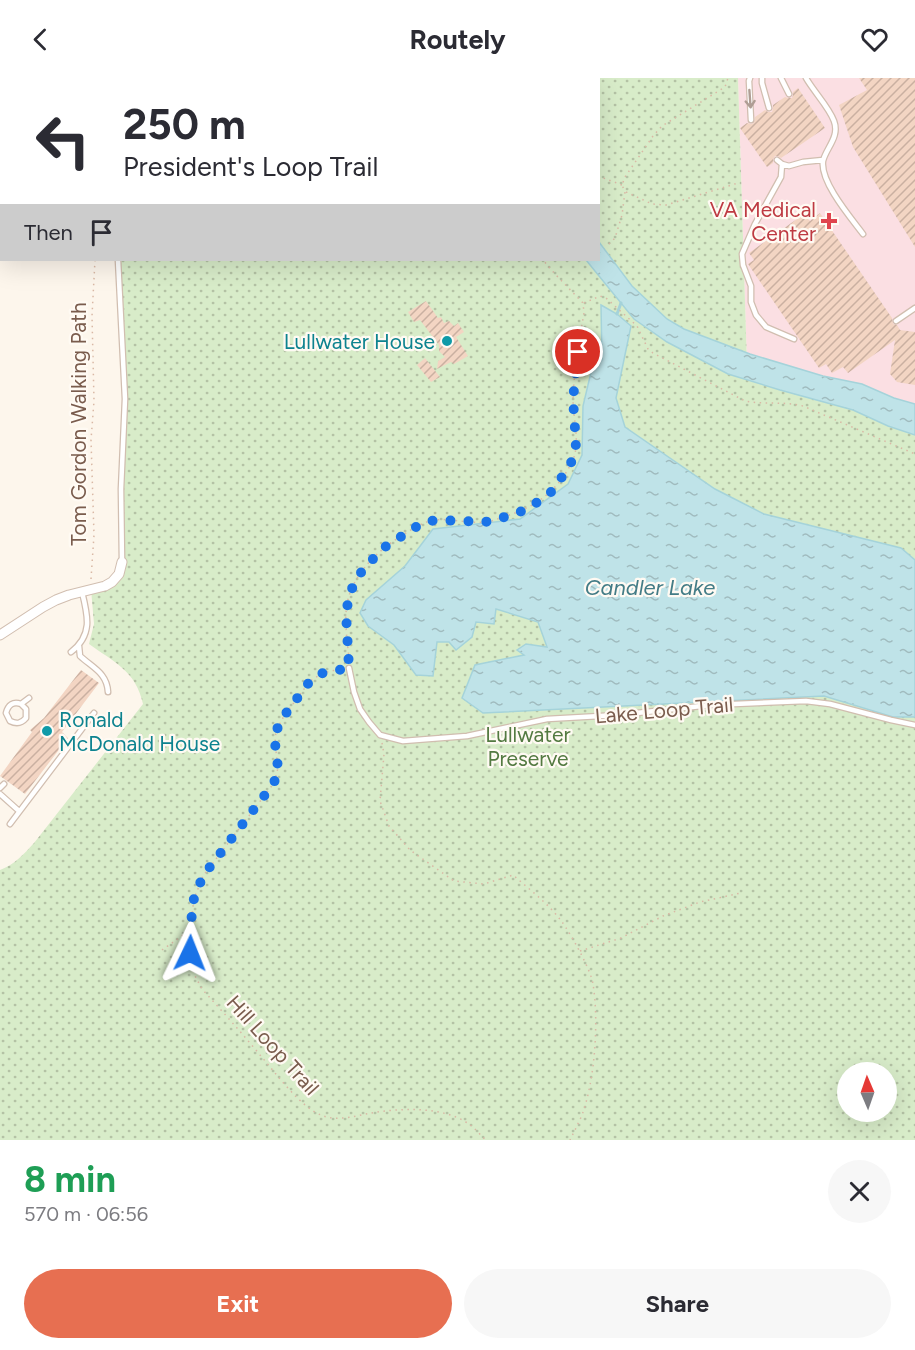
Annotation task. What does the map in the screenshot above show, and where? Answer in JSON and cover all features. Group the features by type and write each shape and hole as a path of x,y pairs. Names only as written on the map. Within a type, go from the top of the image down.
{"street":[{"path":"0,635 44,607 69,595 105,586 112,582 119,574 122,562"}],"lane":[{"path":"750,78 751,120"},
{"path":"762,78 769,108"},
{"path":"781,78 789,94"},
{"path":"806,78 835,122 835,135 823,160 826,180 863,234"},
{"path":"794,339 766,327 756,315 751,302 751,286 743,265 742,254 755,224 781,177 779,162 789,166 823,160"},
{"path":"118,261 125,408 121,489 122,562"},
{"path":"896,321 915,308"},
{"path":"70,652 79,646 85,635 87,590"},
{"path":"79,646 80,656 105,677 108,692"},
{"path":"349,668 360,709 380,735"},
{"path":"21,704 26,710 26,718 20,723 10,721 7,717 9,706 14,703 21,704 29,698"},
{"name":"Lake Loop Trail","path":"380,735 403,741 467,736 547,719 618,715 711,705 806,701 830,704 915,725"},
{"path":"10,824 94,713"},
{"path":"0,794 19,812"}],"path":[{"path":"609,244 615,238 622,215 625,192 622,185 625,177 653,136 662,126 725,87 728,78"},
{"path":"600,177 622,185"},
{"path":"625,192 652,204 666,205 738,183"},
{"name":"Tom Gordon Walking Path","path":"87,590 94,535 91,440 94,401 92,316 95,261"},
{"path":"349,668 346,613 350,592 363,569 385,547 422,523 436,520 485,522 516,514 551,492 573,459 576,444 573,399 584,313 583,303 544,261"},
{"path":"583,303 600,296 606,298 637,326 648,349 653,353 745,401 791,403 803,406 915,454"},
{"name":"Hill Loop Trail","path":"349,668 323,673 310,681 284,716 276,731 278,768 274,783 203,876 194,898 190,930 190,953 194,974 202,989 305,1105 322,1116 353,1117 395,1110 430,1111 459,1118 470,1124 486,1140"},
{"path":"380,735 384,754 380,801 389,826 410,850 454,881 484,884 513,875 562,922 580,951 593,981 596,1030 589,1086 582,1114 570,1140"},
{"path":"580,951 621,938 663,916 700,902 741,893"},
{"path":"162,950 190,930"}],"shaded area":[{"name":"VA Medical Center","path":"738,78 915,78 915,412 747,365"}],"green space":[{"name":"Lullwater Preserve","path":"600,78 738,78 747,365 915,419 915,1140 0,1140 0,870 23,855 34,843 143,704 135,683 123,668 89,644 94,624 91,589 105,586 122,562 125,417 118,261 600,261"}],"water":[{"path":"600,243 632,286 667,319 684,329 750,354 823,376 862,384 894,398 915,404 915,435 853,410 728,374 667,342 634,319 587,261 600,261"},
{"name":"Candler Lake","path":"601,305 617,314 631,326 616,398 625,427 715,489 764,514 901,548 915,560 915,717 893,717 824,696 483,713 462,698 475,665 524,655 517,650 526,644 547,647 538,622 496,609 494,624 476,622 472,637 456,650 449,642 437,642 433,676 416,675 394,645 368,626 360,613 366,600 405,566 433,529 520,519 568,484 582,455 583,406 592,368 602,360"}],"building":[{"name":"VA Medical Center","path":"859,78 915,78 915,247 853,147 839,105 867,90"},
{"path":"798,88 825,128 781,158 775,156 773,163 767,167 740,128 747,123 754,123 755,117 765,110 772,112 773,105 785,97 792,98 793,92"},
{"path":"820,213 892,318 893,324 897,325 900,330 915,332 915,385 897,382 890,374 895,340 848,373 843,367 832,373 826,364 819,368 748,264 754,260 749,253 804,214 810,221"},
{"name":"Lullwater House","path":"426,301 444,323 449,321 454,326 458,323 464,332 456,337 468,356 454,364 451,362 437,369 438,361 445,357 439,351 439,345 420,320 414,322 408,312"},
{"path":"425,358 440,377 431,382 417,365"},
{"name":"Ronald McDonald House","path":"81,670 99,683 62,732 68,738 25,794 0,776 32,732 30,730 44,718"}],"waterway":[{"path":"617,314 621,303"}],"place":[{"name":"VA Medical Center","path":"829,221"},
{"name":"Lullwater House","path":"447,341"},
{"name":"Ronald McDonald House","path":"47,731"}],"route":[{"path":"190,953 194,898 203,876 274,783 278,768 276,731 284,716 310,681 323,673 349,668 346,613 350,592 363,569 385,547 422,523 436,520 485,522 516,514 551,492 573,459 576,444 573,399 578,352"}]}
